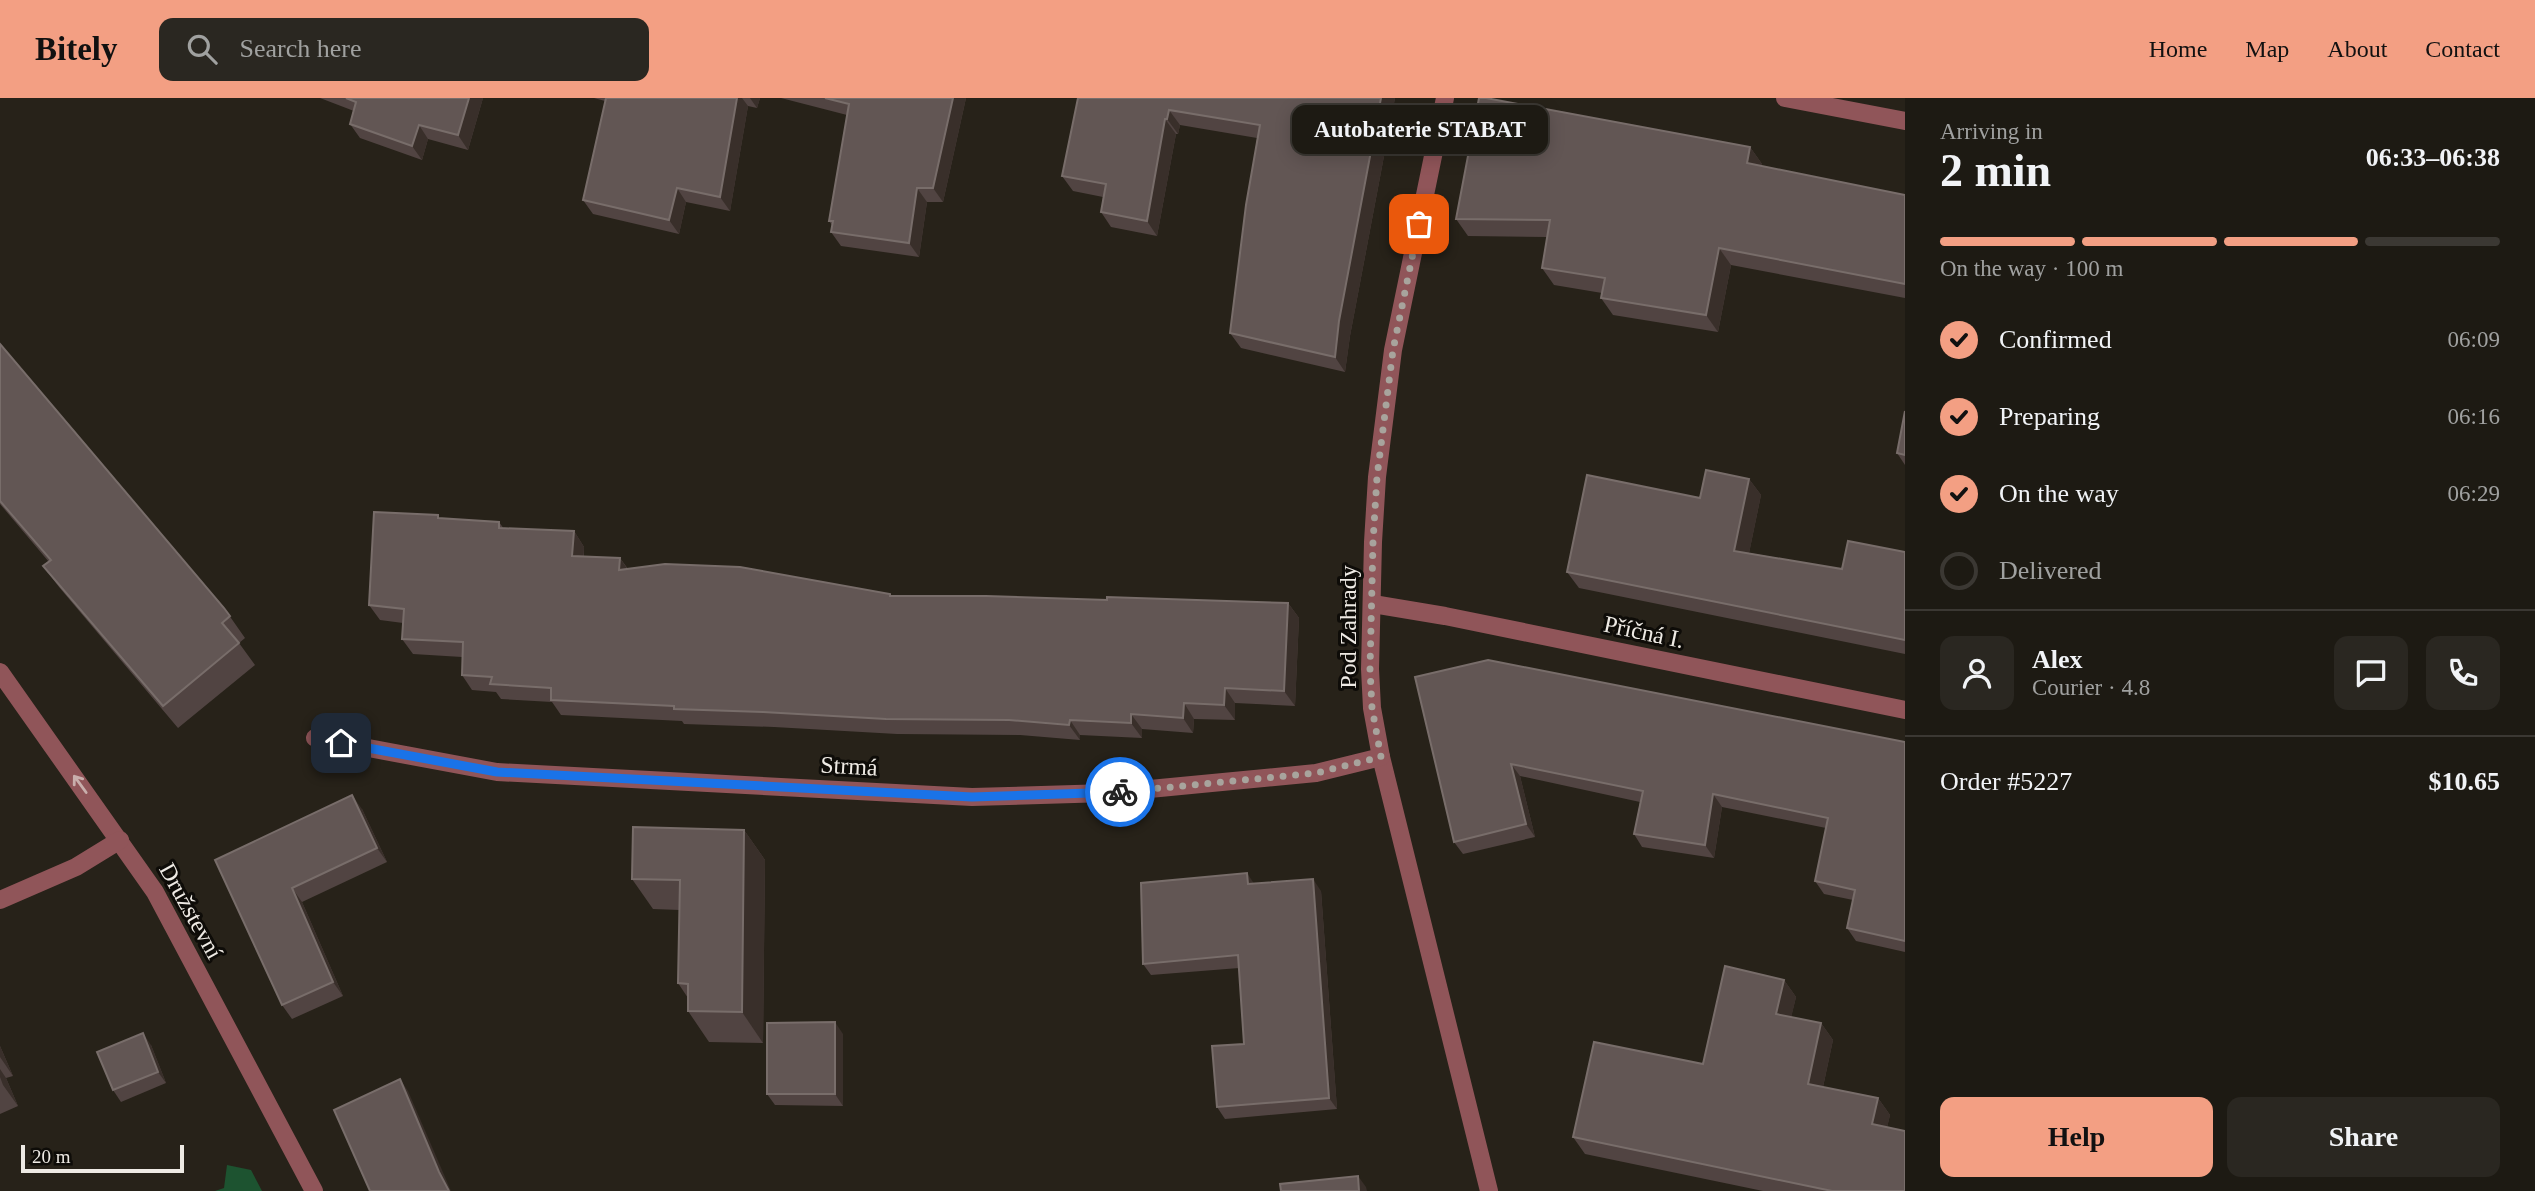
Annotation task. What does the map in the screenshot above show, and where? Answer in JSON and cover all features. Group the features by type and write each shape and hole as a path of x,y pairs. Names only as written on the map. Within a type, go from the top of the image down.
{"street":[{"name":"Pod Zahrady","path":"1445,98 1393,350 1377,477 1373,542 1371,695 1381,757 1489,1191"},
{"path":"1785,98 1905,121"},
{"name":"Příčná I.","path":"1373,604 1444,616 1905,710"},
{"name":"Družstevní","path":"0,672 155,891 314,1191"},
{"name":"Strmá","path":"315,738 497,772 972,797 1108,793 1316,773 1381,757"},
{"path":"0,900 76,867 120,840"}],"green space":[{"path":"227,1165 251,1170 262,1191 215,1191 224,1188"}],"building":[{"path":"346,98 469,98 458,135 419,125 412,146 350,124 356,102"},
{"path":"606,98 737,98 720,197 677,188 669,220 583,200"},
{"path":"825,98 953,98 933,188 917,188 909,243 831,232 833,221 829,221 849,104"},
{"path":"1078,98 1381,98 1339,321 1335,357 1230,333 1246,205 1260,125 1169,110 1165,119 1147,221 1101,212 1106,184 1062,176"},
{"path":"1479,98 1750,147 1747,163 1905,195 1905,284 1719,248 1706,315 1601,298 1605,278 1542,268 1550,220 1456,219"},
{"path":"0,344 230,616 222,623 239,643 163,706 43,566 51,560 0,501"},
{"path":"1905,411 1905,455 1897,453"},
{"path":"1706,470 1749,479 1734,551 1842,569 1848,541 1905,552 1905,640 1567,572 1587,475 1700,498"},
{"path":"374,512 438,515 438,518 499,522 499,528 574,531 572,556 620,558 619,570 665,564 740,567 890,596 1107,600 1107,597 1288,603 1284,691 1225,688 1224,705 1184,703 1183,718 1131,714 1131,723 1070,720 1069,725 1009,720 886,719 674,709 674,706 551,700 551,688 490,684 492,677 462,675 463,642 402,639 404,609 369,605"},
{"path":"1488,660 1905,742 1905,941 1847,928 1855,890 1815,881 1828,818 1713,794 1705,845 1634,834 1643,791 1511,764 1526,824 1454,842 1415,677"},
{"path":"352,795 377,848 292,888 333,982 282,1005 215,860"},
{"path":"633,827 744,830 742,1012 688,1011 688,984 678,983 680,880 632,879"},
{"path":"1247,873 1248,884 1313,879 1329,1098 1217,1107 1212,1046 1244,1044 1238,955 1143,964 1141,883"},
{"path":"1725,966 1784,980 1776,1014 1821,1023 1808,1084 1878,1098 1872,1124 1905,1131 1905,1191 1832,1191 1573,1137 1594,1042 1703,1064"},
{"path":"835,1022 835,1094 767,1094 767,1023"},
{"path":"143,1033 158,1072 113,1090 97,1052"},
{"path":"400,1079 449,1191 370,1191 334,1110"},
{"path":"1358,1176 1359,1191 1281,1191 1280,1184"}],"way so far":[{"path":"1120,792 1316,773 1381,757 1372,708 1370,669 1377,477 1393,350 1419,224"}],"place":[{"name":"Autobaterie STABAT","path":"1419,224"}],"route":[{"path":"341,743 497,772 972,797 1120,792"}]}
